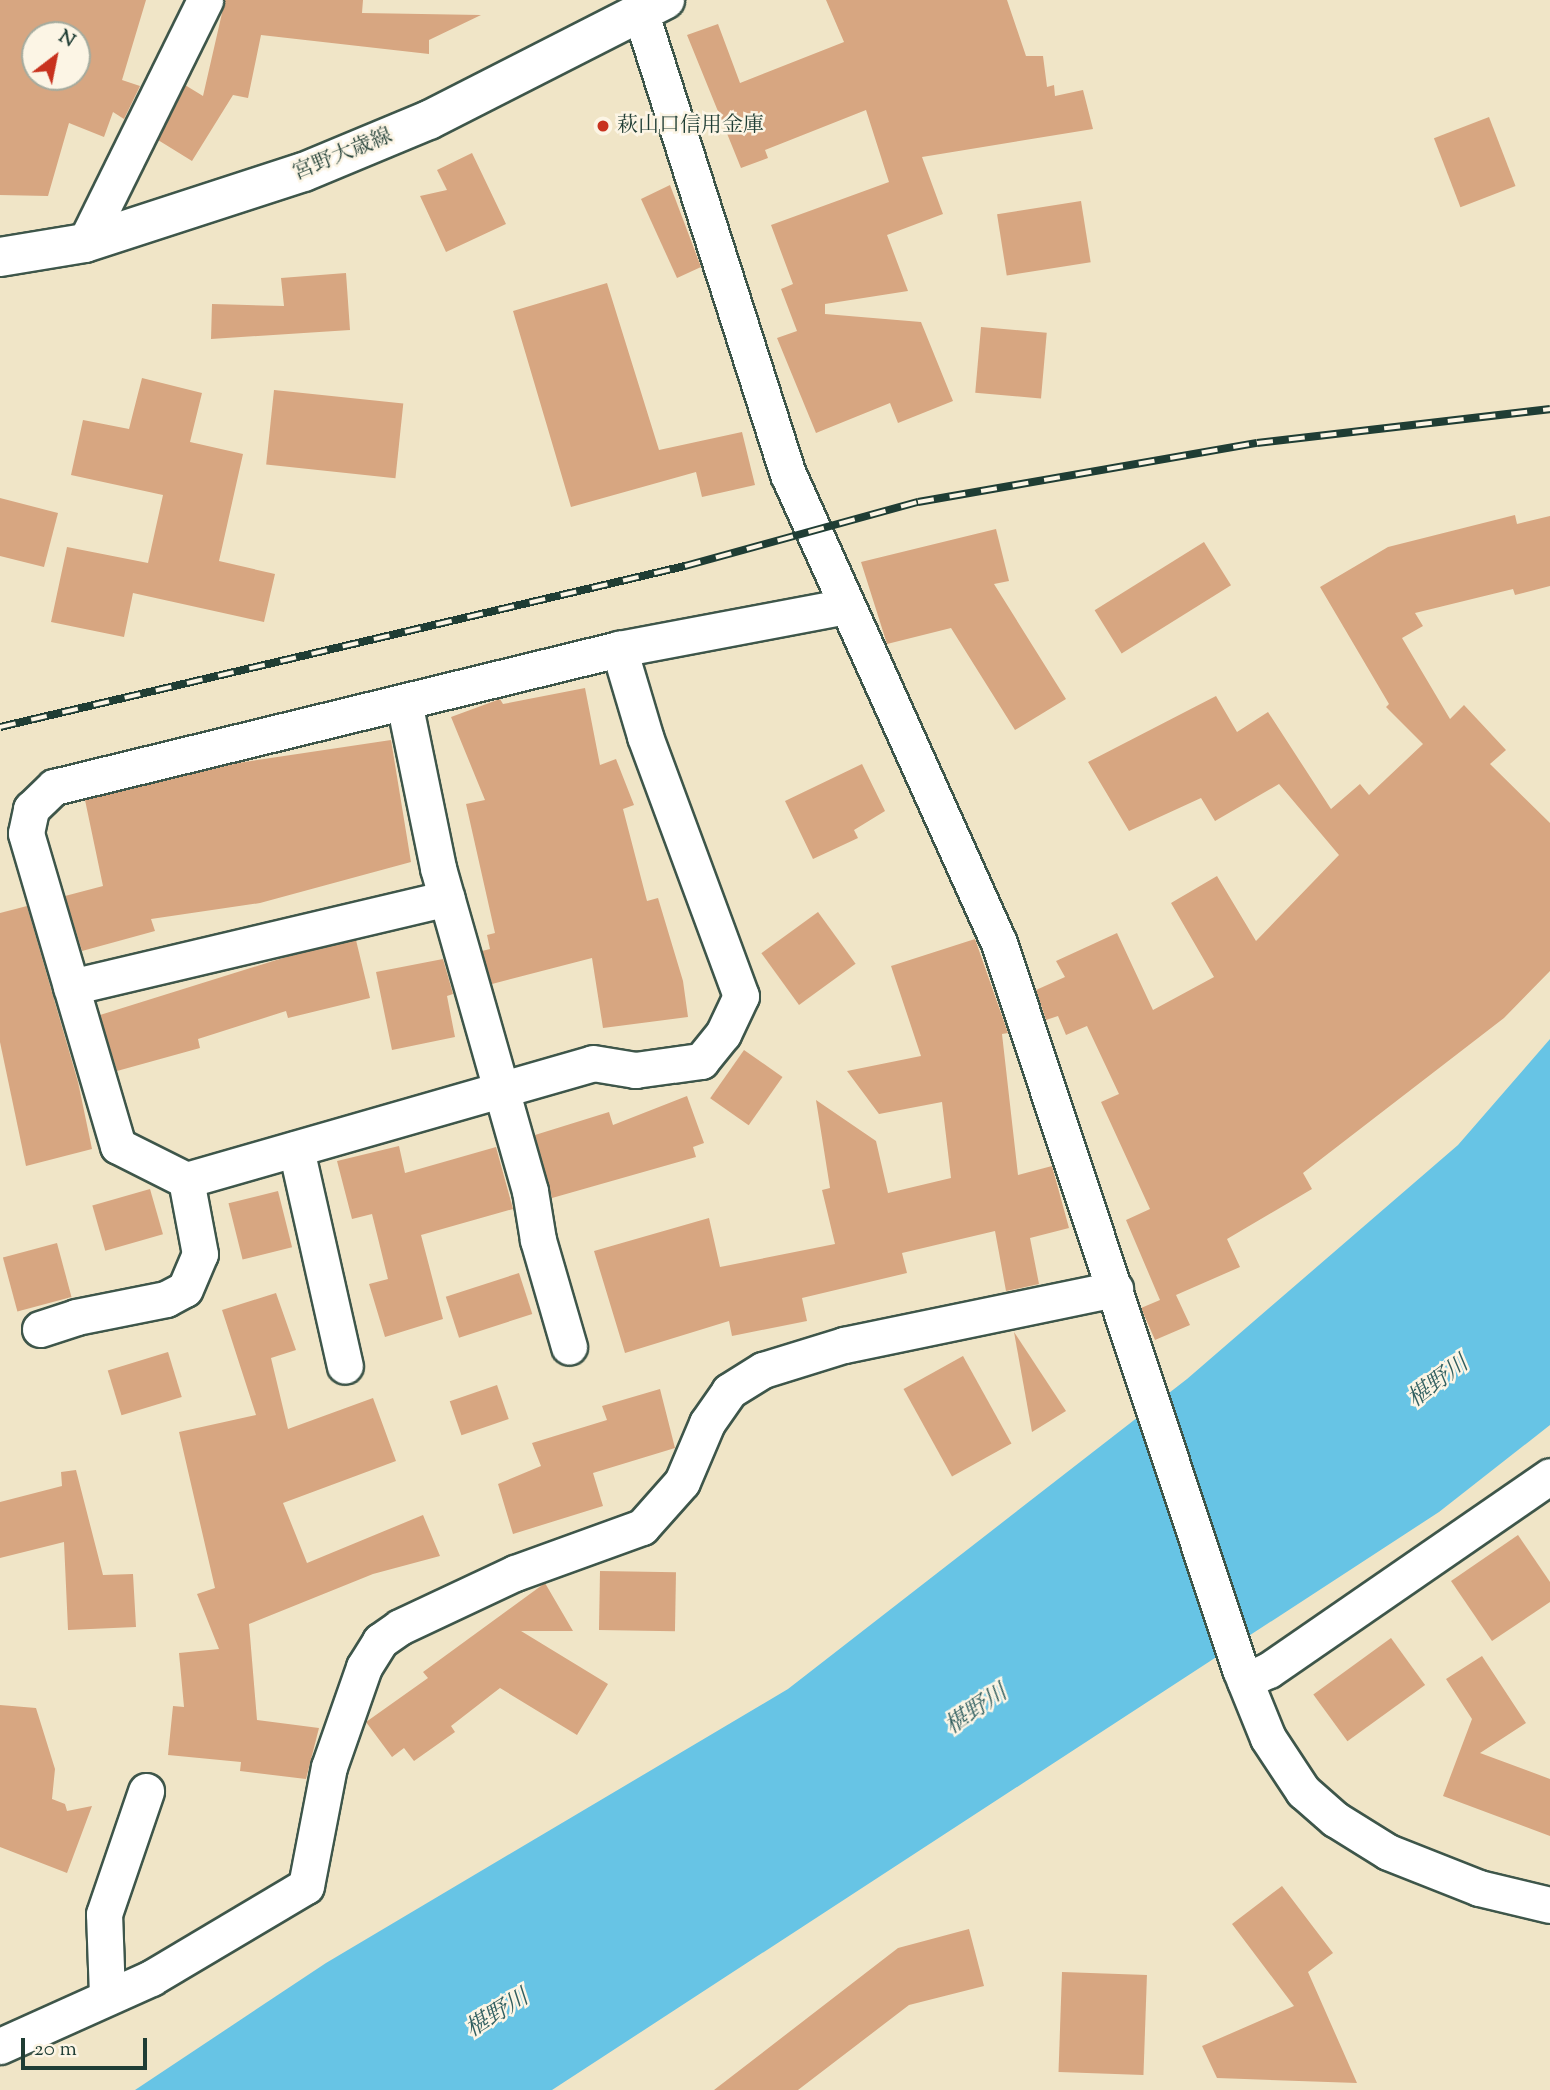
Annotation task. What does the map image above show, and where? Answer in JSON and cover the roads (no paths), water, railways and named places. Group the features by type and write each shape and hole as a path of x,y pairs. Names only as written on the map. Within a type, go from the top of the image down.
{"main road":[{"name":"宮野大歳線","path":"0,257 85,243 304,172 429,120 653,7"}],"street":[{"path":"85,243 205,0"},
{"path":"653,7 788,474 999,943 1243,1675 1268,1738 1303,1791 1335,1819 1388,1852 1479,1888 1550,1905"},
{"path":"619,649 645,736 741,996 723,1034 701,1060 635,1070 593,1063 187,1180 118,1146 26,833 32,809 54,787 619,649 846,606"},
{"path":"404,702 425,813 499,1090 530,1191 538,1240 569,1348"},
{"path":"71,987 447,898"},
{"path":"296,1149 345,1366"},
{"path":"40,1329 76,1317 166,1299 185,1289 200,1254 187,1180"},
{"path":"0,2046 162,1972 306,1886 329,1767 364,1667 380,1642 400,1627 515,1573 642,1527 682,1482 706,1423 729,1391 763,1370 844,1345 1115,1289"},
{"path":"1243,1675 1269,1670 1550,1476"},
{"path":"107,1995 104,1914 146,1791"}],"water":[{"name":"椹野川","path":"1550,1039 1550,1425 1439,1512 552,2090 135,2090 326,1963 788,1689 1187,1379 1458,1145"}],"railway":[{"path":"0,727 685,566 918,502 1257,443 1550,409"}],"place":[{"name":"萩山口信用金庫","path":"603,126"}]}
